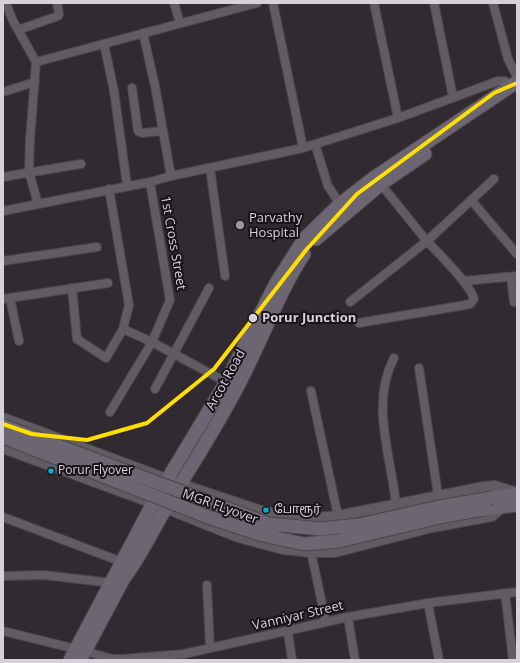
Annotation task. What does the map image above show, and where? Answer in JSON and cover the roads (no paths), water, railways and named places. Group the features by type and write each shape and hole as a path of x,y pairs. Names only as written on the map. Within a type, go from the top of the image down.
{"main road":[{"name":"Arcot Road","path":"78,655 122,562 153,503 226,382 287,265 304,239 378,181 485,109 516,84"},
{"name":"Arcot Road","path":"78,655 124,578 133,567 180,484 216,428 296,266 311,244 343,208"},
{"name":"MGR FLyover","path":"3,426 270,524 321,529 359,525 439,507 517,494"},
{"name":"MGR FLyover","path":"3,437 211,518 263,535 304,544 339,541 444,516 517,505"},
{"path":"92,481 102,455"}],"street":[{"path":"6,3 18,30 36,62 29,172 38,204"},
{"path":"18,30 58,16 57,3"},
{"path":"174,3 180,24"},
{"path":"36,62 257,3"},
{"path":"273,3 303,148"},
{"path":"374,3 398,118"},
{"path":"434,3 453,97"},
{"path":"493,3 516,84"},
{"path":"143,33 155,86 171,176"},
{"path":"104,44 114,91 127,185"},
{"path":"3,211 127,185 150,182 171,176 303,148 398,118 498,80 516,84"},
{"path":"3,92 34,82"},
{"path":"132,88 138,131 142,133 163,132"},
{"path":"315,144 328,186 343,208"},
{"path":"3,178 29,172 81,164"},
{"path":"210,168 225,276"},
{"path":"350,302 427,241 494,179"},
{"path":"359,323 470,304 473,302 474,296 378,181"},
{"name":"1st Cross Street","path":"110,412 152,342 170,300 150,182"},
{"path":"72,288 77,339 106,358 123,329 130,301 109,189"},
{"path":"471,200 517,254"},
{"path":"3,260 97,247"},
{"path":"463,281 514,276 514,302"},
{"path":"19,341 7,299 108,283"},
{"path":"154,389 175,354 209,288"},
{"path":"123,329 152,342 226,382"},
{"path":"394,358 385,379 382,397 396,504"},
{"path":"419,368 438,495"},
{"path":"311,392 338,516"},
{"path":"3,418 232,502 261,511 304,519 338,516 438,495 495,486 517,494"},
{"path":"3,448 153,503 221,530 283,549 311,552 335,552 432,527 492,516 502,507"},
{"path":"221,530 232,502"},
{"path":"3,517 122,562"},
{"path":"311,552 326,622"},
{"path":"3,576 44,575 112,583"},
{"path":"207,585 210,648"},
{"name":"Vanniyar Street","path":"3,631 78,655 112,659 184,657 210,648 288,632 348,617 428,603 517,592"},
{"path":"505,593 513,660"},
{"path":"428,603 439,660"},
{"path":"348,617 355,660"},
{"path":"288,632 292,660"}],"place":[{"name":"Parvathy Hospital","path":"240,225"},
{"name":"Porur Junction","path":"253,318"},
{"name":"Porur Flyover","path":"51,471"},
{"name":"போரூர்","path":"266,510"}]}
